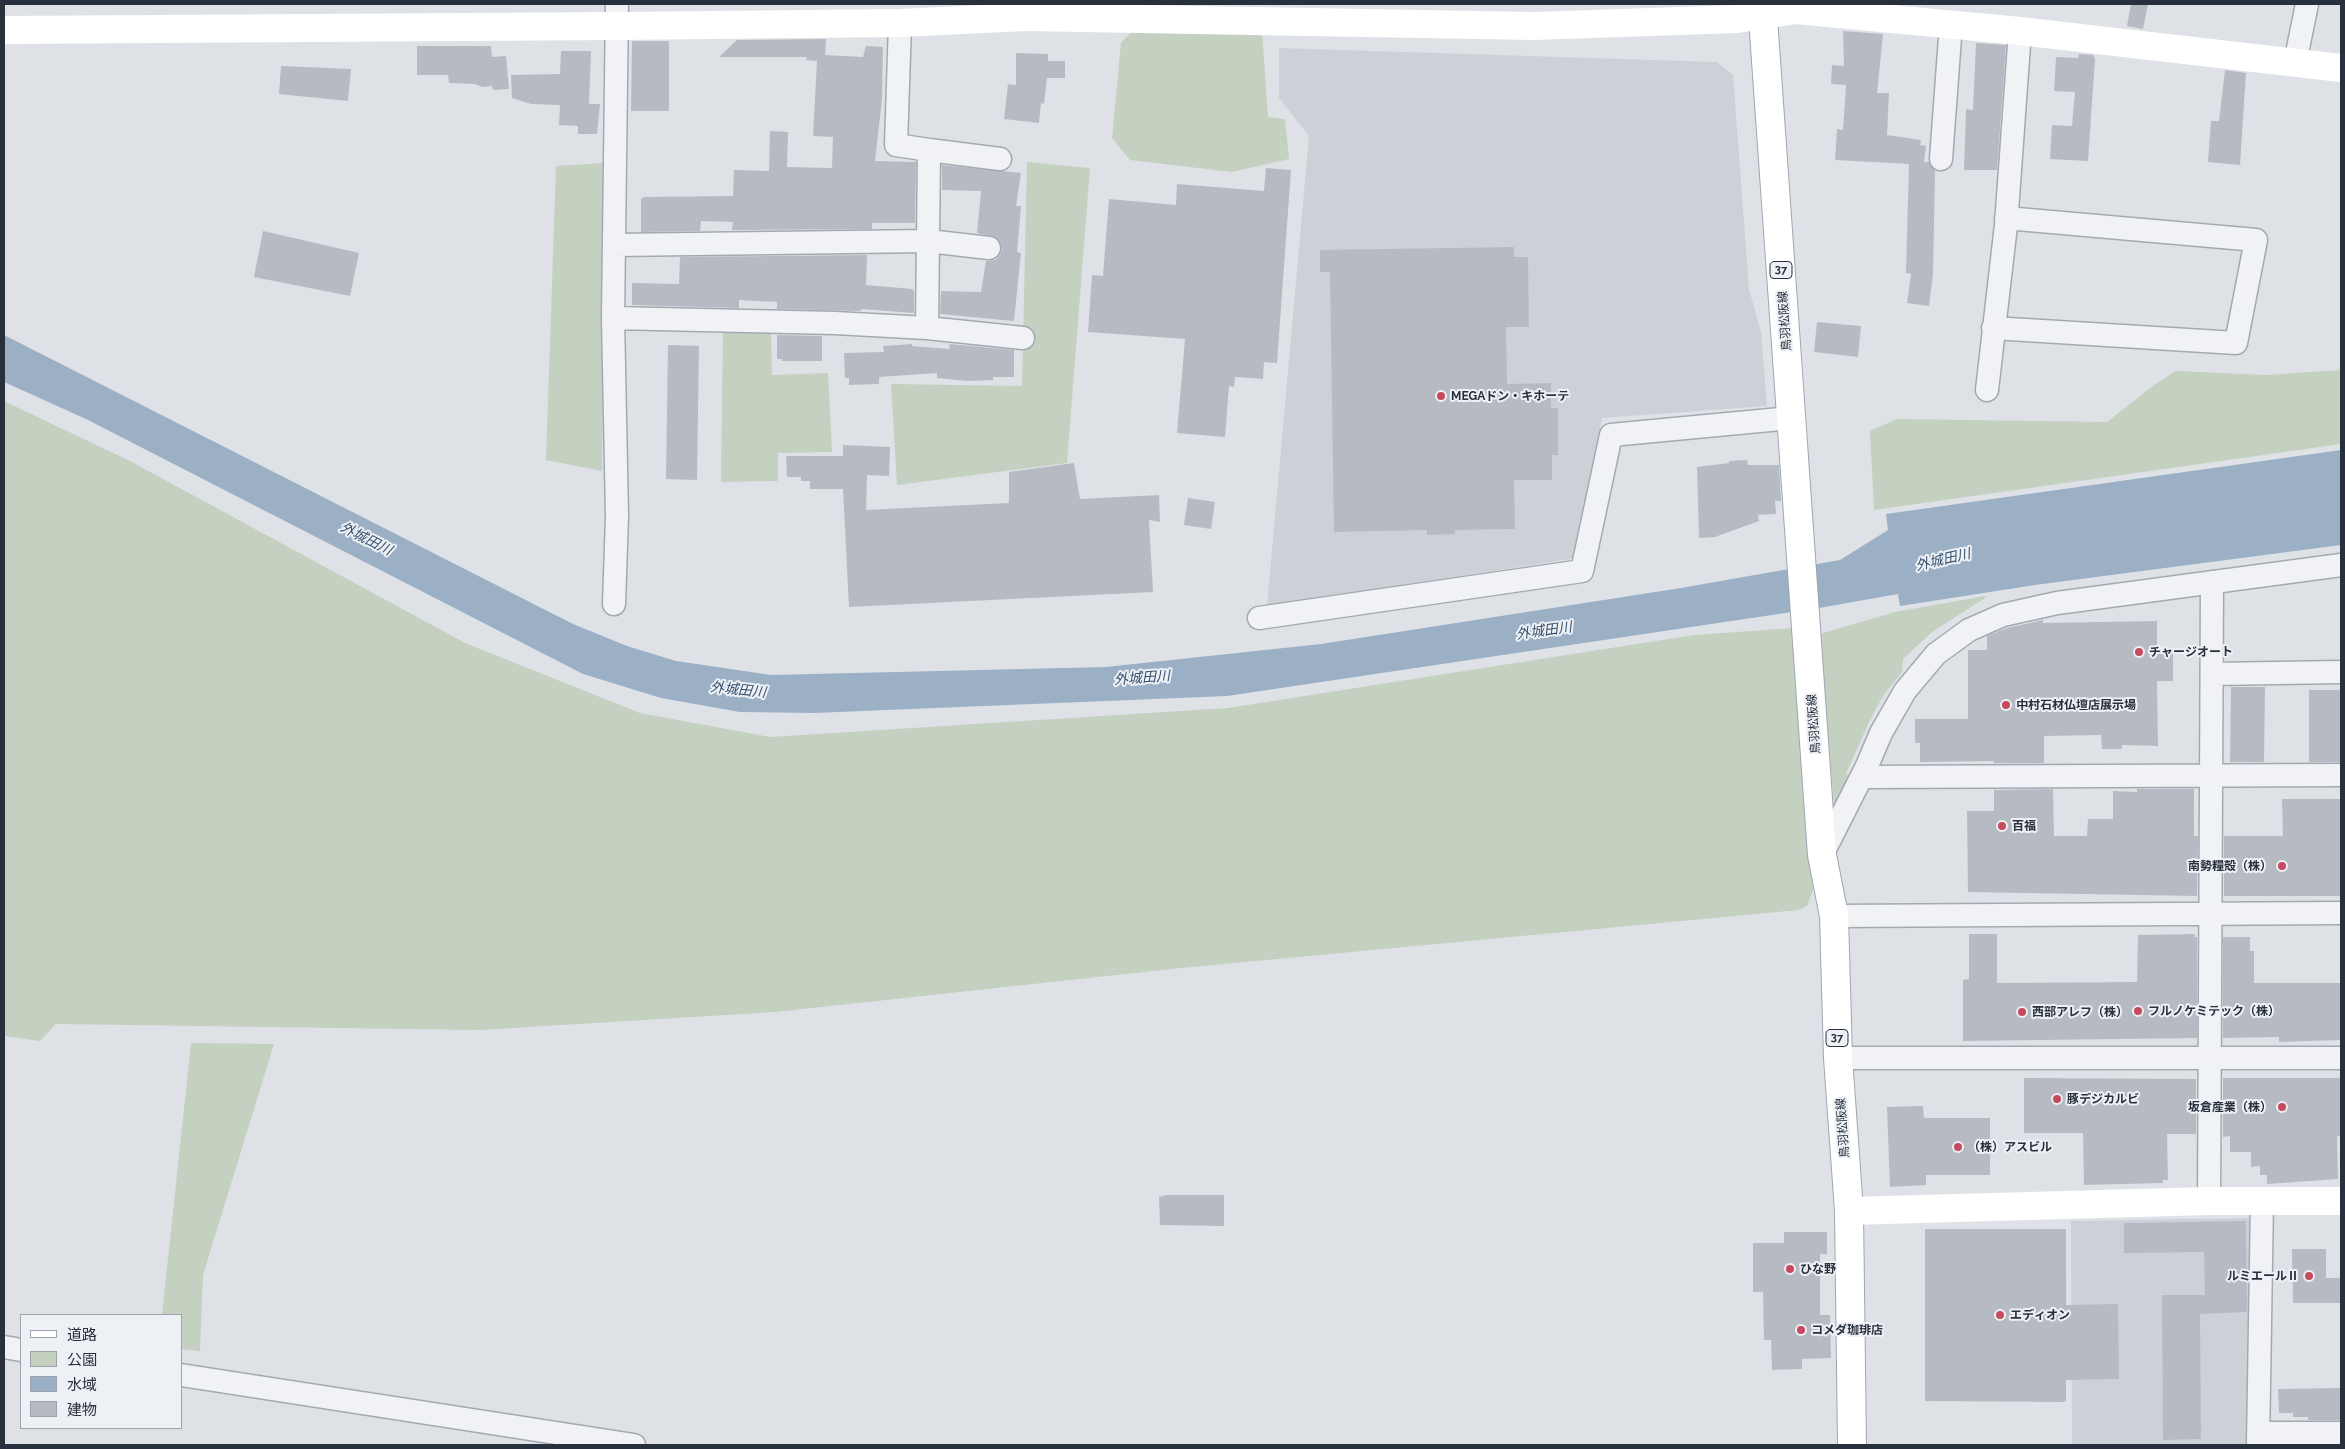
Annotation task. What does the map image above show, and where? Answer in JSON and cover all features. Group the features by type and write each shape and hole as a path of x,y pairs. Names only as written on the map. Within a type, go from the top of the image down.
{"street":[{"path":"2295,62 2307,4"},
{"path":"4,30 617,15 900,23 1026,17 1534,26 1737,19 1763,9 1796,10 2020,31 2341,68"},
{"name":"鳥羽松阪線","path":"1763,9 1822,854 1834,916 1838,1058 1849,1211 1852,1445"},
{"path":"614,604 617,516 614,244 617,15"},
{"path":"900,23 896,145 1000,159"},
{"path":"1942,159 1951,24"},
{"path":"1987,390 2006,218 2020,31"},
{"path":"927,328 929,150"},
{"path":"1993,328 2236,343 2256,240 2006,218"},
{"path":"614,244 928,240 989,248"},
{"path":"614,318 835,323 927,328 1023,338"},
{"path":"1259,618 1582,571 1611,434 1791,418"},
{"path":"1822,854 1862,776 1881,733 1904,691 1936,654 1968,630 2003,615 2057,603 2341,565"},
{"path":"2209,1202 2212,582"},
{"path":"2212,674 2341,672"},
{"path":"1862,776 2341,775"},
{"path":"1834,916 2341,913"},
{"path":"1838,1058 2341,1058"},
{"path":"2262,1201 2258,1439 2341,1433"},
{"path":"1849,1211 2209,1202 2341,1201"},
{"path":"4,1347 20,1350"},
{"path":"182,1375 634,1445"}],"shaded area":[{"path":"1279,48 1717,62 1733,75 1749,289 1761,332 1767,406 1602,418 1576,558 1267,606 1309,136 1279,98"},
{"path":"2250,1218 2254,1445 2072,1445 2071,1221"}],"green space":[{"path":"1135,28 1262,31 1268,117 1285,119 1289,159 1232,172 1130,160 1112,138 1121,43"},
{"path":"1027,162 1090,168 1067,463 897,485 891,384 1022,386"},
{"path":"605,163 602,471 546,460 556,166"},
{"path":"723,330 771,331 772,375 828,373 832,452 778,453 778,481 721,482"},
{"path":"2341,370 2341,444 1874,510 1870,431 1897,419 2107,422 2154,385 2176,371 2267,375"},
{"path":"4,401 130,461 465,643 640,713 770,737 1228,708 1694,635 1794,628 1805,802 1813,890 1807,906 1799,910 1181,968 775,1012 480,1030 56,1024 40,1041 4,1036"},
{"path":"1985,596 1985,598 1932,632 1903,659 1902,672 1883,696 1869,722 1846,774 1855,779 1835,818 1820,634 1895,612"},
{"path":"191,1043 274,1044 203,1275 200,1351 182,1349 182,1314 162,1314"}],"water":[{"name":"外城田川","path":"4,335 573,624 627,646 676,661 771,675 1106,667 1321,644 1681,588 1840,560 1888,530 1886,514 2341,450 2341,545 2035,585 1900,606 1898,594 1819,608 1227,696 814,713 740,712 661,698 583,674 86,419 4,382"}],"building":[{"path":"2131,4 2148,4 2143,29 2127,26"},
{"path":"1843,31 1883,34 1877,93 1889,93 1887,135 1921,140 1920,145 1926,146 1924,162 1929,162 1935,171 1933,274 1929,306 1907,303 1911,274 1906,273 1909,164 1835,160 1837,129 1843,130 1846,85 1831,84 1832,65 1844,66"},
{"path":"826,39 825,55 863,57 866,46 883,47 882,99 875,161 916,162 915,223 872,223 872,229 732,230 733,222 701,221 700,231 641,232 641,199 644,197 733,196 734,170 769,171 770,131 788,132 787,167 832,168 833,137 813,136 817,61 806,60 807,57 719,57 737,40"},
{"path":"632,41 669,41 669,111 631,111"},
{"path":"1976,43 2006,45 1997,170 1964,170 1966,109 1973,110"},
{"path":"417,46 491,46 492,57 506,56 509,89 493,90 492,86 482,87 475,84 449,83 448,75 417,75"},
{"path":"561,51 591,51 589,104 600,104 597,134 578,134 578,126 559,125 560,105 531,104 512,98 511,75 560,74"},
{"path":"1016,53 1048,54 1048,61 1065,61 1065,78 1047,78 1044,104 1041,103 1039,123 1004,119 1008,84 1016,85"},
{"path":"2079,54 2093,55 2095,59 2088,161 2050,159 2052,125 2072,126 2075,92 2054,91 2056,57 2078,58"},
{"path":"281,66 351,69 348,101 279,94"},
{"path":"2225,70 2246,73 2240,165 2208,162 2211,121 2219,121"},
{"path":"942,165 1021,173 1016,206 1021,206 1017,252 1021,253 1014,321 940,314 941,291 981,292 986,261 995,260 1000,255 1002,249 996,237 977,233 981,191 942,190"},
{"path":"1266,168 1291,170 1277,363 1264,362 1263,379 1235,377 1234,387 1229,386 1225,437 1177,433 1185,339 1088,332 1092,275 1103,276 1109,199 1176,205 1177,184 1264,191"},
{"path":"263,231 359,253 350,296 254,277"},
{"name":"MEGAドン・キホーテ","path":"1514,247 1514,257 1528,257 1529,327 1506,327 1507,384 1551,383 1551,408 1558,408 1558,455 1552,455 1552,480 1514,480 1515,529 1455,530 1455,534 1427,535 1427,530 1334,532 1330,272 1320,272 1320,250"},
{"path":"867,255 866,285 912,289 914,291 914,313 861,309 861,311 777,309 777,302 739,300 739,308 632,305 632,283 679,284 680,257"},
{"path":"1817,322 1861,326 1858,357 1814,352"},
{"path":"777,335 822,336 822,361 782,361 782,359 777,359"},
{"path":"912,344 912,346 950,349 949,344 1014,350 1014,377 993,377 993,380 967,381 937,378 937,373 879,377 879,384 849,385 849,378 845,378 844,353 884,352 883,346"},
{"path":"668,345 699,346 697,480 666,479"},
{"path":"843,445 890,447 889,476 867,475 866,510 1009,503 1009,472 1074,463 1080,499 1159,495 1160,522 1149,520 1153,592 849,607 843,489 810,489 810,481 801,481 801,477 787,477 786,456 843,456"},
{"path":"1747,460 1748,465 1779,465 1781,501 1775,501 1776,514 1758,515 1759,521 1715,537 1699,538 1697,467 1729,463 1729,461"},
{"path":"1188,498 1215,502 1211,529 1184,525"},
{"path":"2043,620 2043,623 2157,621 2157,651 2173,651 2173,681 2157,681 2158,746 2122,745 2122,749 2102,749 2101,735 2044,736 2044,763 1994,763 1994,761 1920,762 1920,743 1915,743 1915,719 1968,719 1968,650 1987,650 1987,636 2007,628"},
{"path":"2231,687 2265,687 2264,762 2230,762"},
{"path":"2309,690 2340,690 2340,762 2309,762"},
{"path":"2053,789 2054,836 2087,836 2088,819 2113,819 2113,791 2137,792 2137,789 2194,789 2194,836 2198,836 2197,896 1968,892 1967,811 1994,811 1994,790"},
{"name":"南勢糧殻（株）","path":"2282,799 2341,799 2341,896 2224,896 2224,836 2283,836"},
{"path":"1969,934 1997,934 1997,983 2137,982 2138,935 2195,934 2194,937 2197,937 2197,1038 1963,1041 1963,980 1969,979"},
{"path":"2223,937 2250,937 2250,951 2254,951 2254,983 2341,983 2341,1040 2279,1042 2279,1037 2223,1038"},
{"path":"2024,1078 2196,1079 2196,1134 2167,1134 2168,1180 2163,1180 2163,1183 2084,1185 2083,1133 2024,1133"},
{"name":"坂倉産業（株）","path":"2223,1078 2341,1078 2341,1136 2337,1136 2338,1179 2267,1184 2267,1175 2260,1175 2260,1166 2251,1167 2251,1152 2230,1152 2230,1136 2223,1137"},
{"path":"1923,1106 1924,1118 1990,1118 1990,1175 1926,1175 1926,1185 1890,1187 1887,1107"},
{"path":"1166,1195 1224,1195 1224,1226 1160,1225 1159,1197"},
{"path":"2246,1221 2247,1312 2200,1314 2201,1439 2163,1440 2162,1295 2205,1295 2204,1252 2124,1253 2124,1223"},
{"name":"エディオン","path":"1925,1229 2066,1229 2066,1305 2118,1304 2119,1379 2066,1380 2066,1401 2063,1402 1925,1401"},
{"path":"1784,1232 1827,1232 1827,1254 1820,1254 1820,1315 1830,1315 1831,1358 1802,1359 1802,1369 1772,1370 1771,1340 1764,1340 1763,1292 1753,1292 1753,1243 1784,1243"},
{"name":"ルミエールⅡ","path":"2292,1249 2326,1249 2326,1278 2341,1278 2341,1303 2293,1303"},
{"path":"2341,1388 2341,1420 2308,1420 2308,1417 2293,1417 2293,1413 2279,1413 2278,1389"}],"place":[{"name":"MEGAドン・キホーテ","path":"1441,396"},
{"name":"チャージオート","path":"2139,652"},
{"name":"中村石材仏壇店展示場","path":"2006,705"},
{"name":"百福","path":"2002,826"},
{"name":"南勢糧殻（株）","path":"2282,866"},
{"name":"フルノケミテック（株）","path":"2138,1011"},
{"name":"西部アレフ（株）","path":"2022,1012"},
{"name":"豚デジカルビ","path":"2057,1099"},
{"name":"坂倉産業（株）","path":"2282,1107"},
{"name":"（株）アスビル","path":"1958,1147"},
{"name":"ひな野","path":"1790,1269"},
{"name":"ルミエールⅡ","path":"2309,1276"},
{"name":"エディオン","path":"2000,1315"},
{"name":"コメダ珈琲店","path":"1801,1330"}]}
